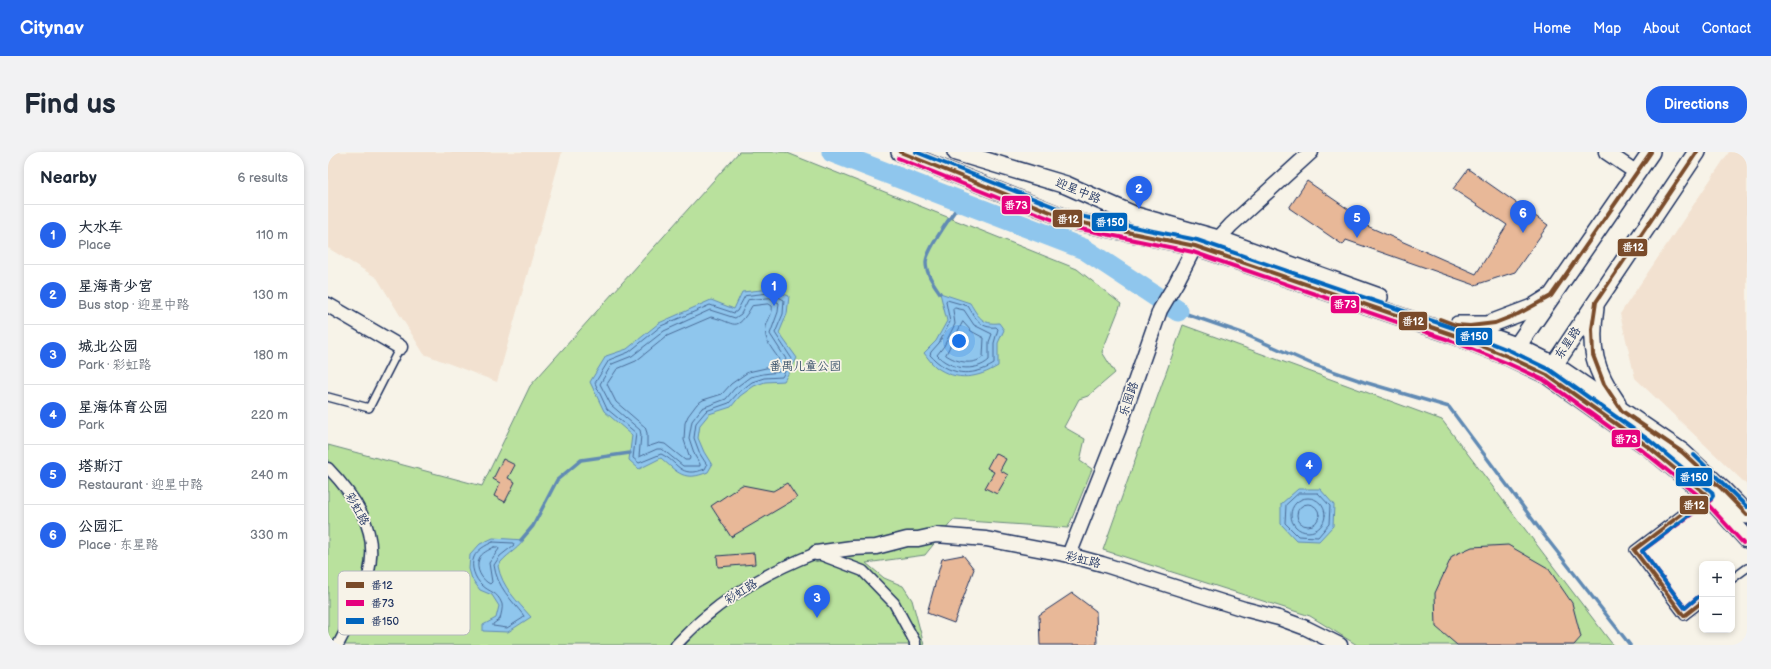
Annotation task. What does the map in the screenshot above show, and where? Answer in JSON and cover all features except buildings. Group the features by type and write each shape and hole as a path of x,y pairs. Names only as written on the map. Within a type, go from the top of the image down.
{"street":[{"name":"迎星中路","path":"900,152 1073,221 1195,246 1215,246 1458,325 1550,370 1622,411 1682,452 1722,489 1747,515"},
{"path":"1215,246 1311,152"},
{"path":"1606,152 1637,173"},
{"path":"1513,352 1651,152"},
{"name":"东星路","path":"1550,370 1697,152"},
{"name":"迎星中路","path":"966,154 1066,185 1136,216 1215,246 1454,335 1513,352"},
{"name":"乐园路","path":"1069,555 1118,431 1160,310 1195,246"},
{"path":"1458,325 1487,325 1532,308 1551,296"},
{"path":"1596,302 1592,329 1594,355 1604,384 1622,411"},
{"path":"328,305 400,347"},
{"name":"迎星中路","path":"1550,370 1648,446 1707,495 1747,539"},
{"name":"彩虹路","path":"328,468 356,501 366,520 370,537 371,557 368,571"},
{"name":"彩虹路","path":"676,645 704,617 730,598 770,574 796,561 816,554 852,548 876,547 907,539 918,539 936,535 986,538 1069,555 1244,609 1279,618 1306,628 1340,645"},
{"path":"816,554 863,571 894,603 915,645"},
{"name":"彩虹路","path":"338,645 343,635"}],"lane":[{"path":"328,397 369,408 400,347"},
{"path":"1699,604 1684,616 1634,550 1707,495"},
{"path":"1735,577 1747,568"}],"shaded area":[{"path":"328,152 562,152 497,382 424,354 377,278 328,248"},
{"path":"1729,152 1747,152 1747,485 1635,378 1620,314"}],"green space":[{"name":"番禺儿童公园","path":"739,152 785,152 1077,269 1121,304 1102,352 1115,373 1088,396 1079,399 1064,427 1085,439 1080,461 1092,469 1068,528 953,520 925,555 866,563 884,578 903,586 912,600 924,645 328,645 328,445 482,486 530,386"},
{"path":"1183,325 1442,420 1613,645 1357,645 1310,616 1103,550"}],"water":[{"path":"771,289 789,296 787,314 779,333 797,358 784,381 765,382 754,386 740,396 731,407 709,414 700,425 698,438 712,465 708,472 700,475 687,476 677,472 661,458 639,469 629,460 632,435 604,411 590,382 606,356 627,349 659,323 711,300 734,309 742,292"},
{"path":"940,293 970,303 978,316 984,321 988,323 999,323 1004,330 998,343 998,366 975,376 967,377 952,375 944,372 930,361 924,353 936,341 947,321"},
{"path":"1298,489 1320,489 1334,505 1333,526 1319,541 1296,540 1281,524 1281,504"},
{"path":"493,538 524,540 498,566 503,581 515,599 531,617 508,632 483,631 483,625 496,618 499,606 492,595 480,590 472,579 469,569 470,555 480,544"}],"waterway":[{"path":"832,152 1084,249 1178,311"},
{"path":"940,293 929,275 926,266 927,256 935,240 961,202"},
{"path":"1178,311 1242,333 1312,364 1364,382 1449,407 1544,535 1630,645"},
{"path":"521,540 533,526 557,480 581,460 630,453"}],"transit line":[{"name":"番12","path":"900,152 1073,221 1195,246 1454,335 1509,357 1547,375 1647,446 1707,495 1634,550 1684,616 1699,604"},
{"name":"番150","path":"916,152 1075,215 1197,240 1456,329 1511,351 1550,370 1650,441 1712,492 1713,496 1711,499 1642,551 1685,608 1698,597"},
{"name":"番12","path":"1440,319 1456,325 1470,326 1495,323 1518,314 1551,296 1651,152"},
{"name":"番12","path":"1697,152 1596,302 1592,329 1593,355 1604,384 1622,411 1682,452 1722,489 1747,515"},
{"name":"番73","path":"898,158 1071,227 1193,252 1452,341 1507,363 1544,380 1643,451 1703,499 1743,543"},
{"name":"番150","path":"1694,455 1747,507"},
{"name":"番73","path":"1698,597 1685,608 1642,551 1711,500"}],"place":[{"name":"星海青少宫","path":"1139,209"},
{"name":"公园汇","path":"1523,233"},
{"name":"塔斯汀","path":"1357,238"},
{"name":"大水车","path":"774,306"},
{"name":"星海体育公园","path":"1309,485"},
{"name":"城北公园","path":"817,618"}]}
